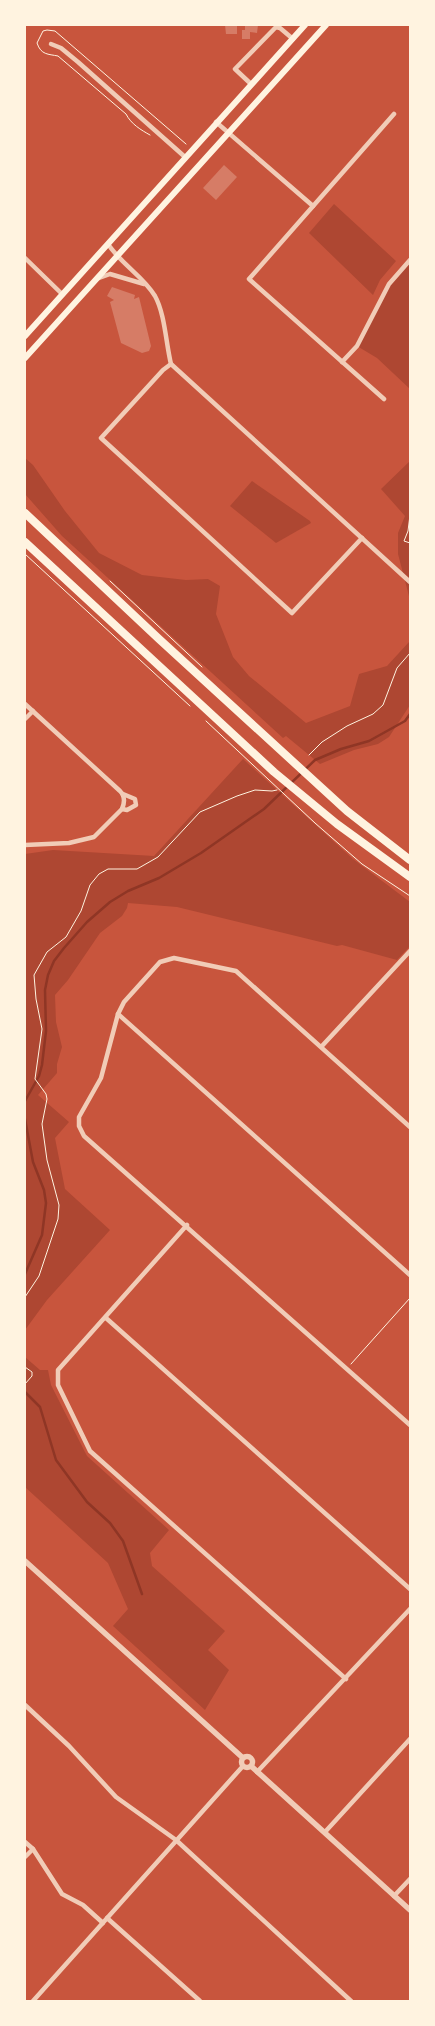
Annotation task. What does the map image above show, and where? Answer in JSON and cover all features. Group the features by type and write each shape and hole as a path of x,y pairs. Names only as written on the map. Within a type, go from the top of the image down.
{"main road":[{"path":"27,331 305,25"},
{"path":"25,358 326,25"},
{"path":"25,513 326,792 378,837 410,860"},
{"path":"25,542 314,807 410,877"}],"street":[{"path":"251,84 235,69 276,27 293,38"},
{"path":"51,44 61,48 78,62 185,157"},
{"path":"384,399 249,279 394,114"},
{"path":"216,122 313,206"},
{"path":"108,244 116,256 155,296 161,312 171,364 410,582"},
{"path":"25,258 62,294"},
{"path":"342,362 357,346 389,284 410,260"},
{"path":"93,281 110,274 145,284"},
{"path":"171,364 163,370 101,438 206,535 292,613 362,538"},
{"path":"25,704 123,796 135,799 136,806 127,810 122,809"},
{"path":"25,720 33,711"},
{"path":"25,845 69,843 94,837 122,809 123,796"},
{"path":"322,1046 410,950"},
{"path":"410,1127 322,1046 236,971 174,958 160,962 124,1002 118,1014 101,1078 79,1117 79,1126 84,1136 187,1225 410,1425"},
{"path":"118,1014 410,1275"},
{"path":"187,1225 58,1370 58,1385 90,1451 346,1679"},
{"path":"106,1318 410,1589"},
{"path":"25,1561 243,1758"},
{"path":"258,1772 410,1609"},
{"path":"25,1705 69,1746 116,1797 176,1840 351,2001"},
{"path":"325,1832 410,1739"},
{"path":"243,1758 248,1756 251,1758 251,1766 410,1910"},
{"path":"243,1758 241,1762 243,1766"},
{"path":"243,1766 246,1768 251,1766"},
{"path":"33,2001 243,1766"},
{"path":"25,1842 33,1849 62,1894 83,1905 103,1922"},
{"path":"25,1858 33,1849"},
{"path":"394,1896 410,1879"},
{"path":"107,1918 200,2001"}],"path":[{"path":"156,140 142,131 126,114 70,65 58,56 46,54 39,49 37,43 43,32 47,30 55,31 186,144"},
{"path":"410,515 408,531 404,541 410,543"},
{"path":"25,554 188,705 195,709"},
{"path":"106,578 202,667"},
{"path":"308,755 322,742 347,726 372,714 383,705 397,668 410,653"},
{"path":"201,716 308,817 362,864 410,896"},
{"path":"25,1297 39,1276 58,1219 59,1205 47,1160 42,1124 47,1099 46,1094 35,1079 42,1029 36,999 34,975 47,952 66,937 80,911 90,885 99,874 108,869 137,868 158,857 200,812 256,790 272,792 278,790"},
{"path":"347,1368 410,1298"},
{"path":"25,1367 32,1372 30,1379 25,1384"}],"shaded area":[{"path":"334,204 396,261 380,280 373,295 309,233"},
{"path":"410,260 410,389 377,358 357,346 389,284"},
{"path":"25,458 33,465 65,511 99,553 142,575 186,580 208,579 220,586 216,614 233,657 249,676 306,723 350,706 359,674 387,666 409,642 410,626 410,705 389,737 378,744 354,750 320,764 286,736 283,738 62,536 25,494"},
{"path":"410,461 410,600 398,554 398,533 405,516 381,489"},
{"path":"252,481 311,523 276,543 230,506"},
{"path":"243,759 353,859 410,902 410,946 397,960 342,945 337,946 177,907 128,903 122,916 100,933 68,980 55,995 56,1022 62,1047 57,1064 57,1073 38,1095 69,1122 55,1138 65,1189 110,1230 47,1300 25,1330 25,854 53,850 154,856"},
{"path":"25,1357 40,1370 48,1370 51,1385 87,1456 169,1530 150,1553 152,1566 225,1631 208,1650 229,1670 205,1710 113,1626 128,1609 108,1563 25,1487"}],"building":[{"path":"225,25 237,25 237,34 226,34"},
{"path":"245,25 258,25 257,33 250,32 250,39 242,39 242,30 245,30"},
{"path":"224,165 237,177 216,200 203,188"},
{"path":"112,287 135,295 134,299 139,297 151,346 149,351 142,353 121,343 110,302 114,300 107,296"}],"waterway":[{"path":"25,1101 39,1076 42,1065 46,1031 45,990 48,975 54,961 87,922 110,902 128,891 159,878 201,853 264,809 315,760 341,749 369,741 405,721 410,714"},
{"path":"25,1119 33,1162 44,1190 46,1203 42,1235 25,1274"},
{"path":"25,1392 40,1407 56,1460 87,1502 110,1523 123,1541 142,1594"}]}
